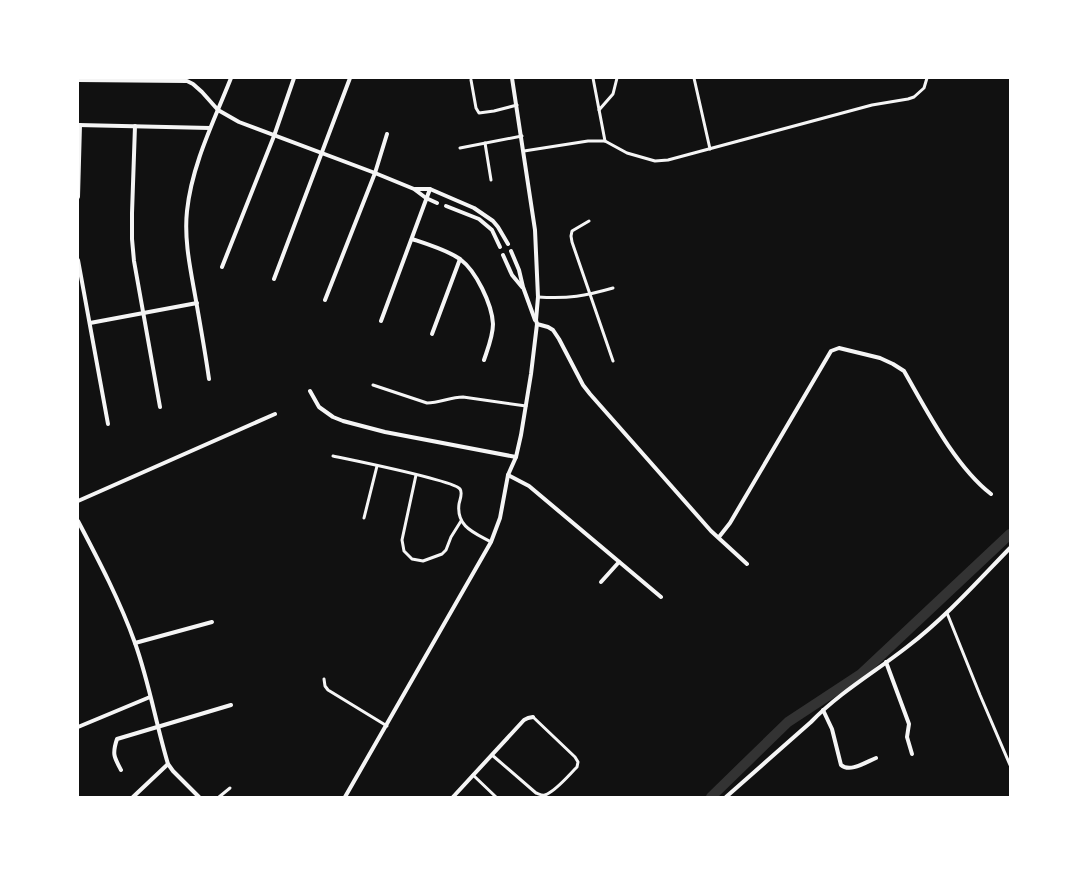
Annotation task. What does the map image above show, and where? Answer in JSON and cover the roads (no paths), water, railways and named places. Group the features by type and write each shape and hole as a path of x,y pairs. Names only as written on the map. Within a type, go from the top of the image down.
{"street":[{"path":"210,379 187,250 187,210 190,189 196,167 210,128 231,78"},
{"path":"222,267 274,136 294,78"},
{"path":"274,279 350,78"},
{"path":"345,797 491,542 500,518 508,474 516,457 526,406 538,297 535,230 522,136 512,78"},
{"path":"78,80 187,80 202,92 218,110 239,122 414,189 426,198 437,202"},
{"path":"78,197 79,125 210,128"},
{"path":"135,126 132,239 134,261 160,407"},
{"path":"325,300 374,173 387,134"},
{"path":"414,189 430,189 482,212 498,227 508,244"},
{"path":"380,321 430,189"},
{"path":"446,206 479,219 492,230 500,247"},
{"path":"479,219 482,212"},
{"path":"412,239 432,246 460,260 474,274 485,296 491,312 493,323 492,334 484,360"},
{"path":"510,251 519,270 523,287 536,322 553,330 583,385 711,531 747,564"},
{"path":"504,255 512,275 523,287"},
{"path":"78,260 108,424"},
{"path":"432,334 460,260"},
{"path":"90,323 197,303"},
{"path":"719,537 730,523 831,351 839,348 880,358 904,371 949,446 976,481 991,494"},
{"path":"310,391 319,407 333,417 343,421 385,432 516,457"},
{"path":"78,501 275,414"},
{"path":"508,474 530,486 661,597"},
{"path":"78,521 118,599 135,643 168,764 173,772 199,797"},
{"path":"726,797 823,710 907,647 947,613 1010,548"},
{"path":"601,582 619,562"},
{"path":"135,643 212,622"},
{"path":"886,662 909,724 907,737 912,754"},
{"path":"78,727 150,697"},
{"path":"122,770 114,757 114,750 117,740 231,705"},
{"path":"823,710 832,729 841,765 844,768 851,768 876,758"},
{"path":"453,797 524,720 533,717"},
{"path":"132,797 168,764"}],"lane":[{"path":"593,78 606,141"},
{"path":"599,110 613,94 617,78"},
{"path":"694,78 710,149"},
{"path":"524,151 588,141 606,141 627,153 655,161 668,160 872,105 908,99 914,97 924,88 927,78"},
{"path":"471,80 476,108 479,113 517,105"},
{"path":"460,148 522,136"},
{"path":"485,143 491,180"},
{"path":"589,222 572,231 572,242 613,361"},
{"path":"538,297 572,298 590,295 613,288"},
{"path":"372,384 427,403 434,403 455,397 463,397 526,406"},
{"path":"333,456 454,484 461,492 459,513 461,521 474,533 491,542"},
{"path":"364,518 377,466"},
{"path":"416,475 402,540 404,551 412,559 423,561 442,554 446,550 451,537 461,521"},
{"path":"947,613 1010,765"},
{"path":"324,679 325,686 328,690 386,726"},
{"path":"492,755 536,793 545,795 553,790 577,767 578,762 575,757 533,717"},
{"path":"473,776 496,797"},
{"path":"219,797 230,788"}],"waterway":[{"path":"711,797 788,722 861,674 1010,534"}]}
